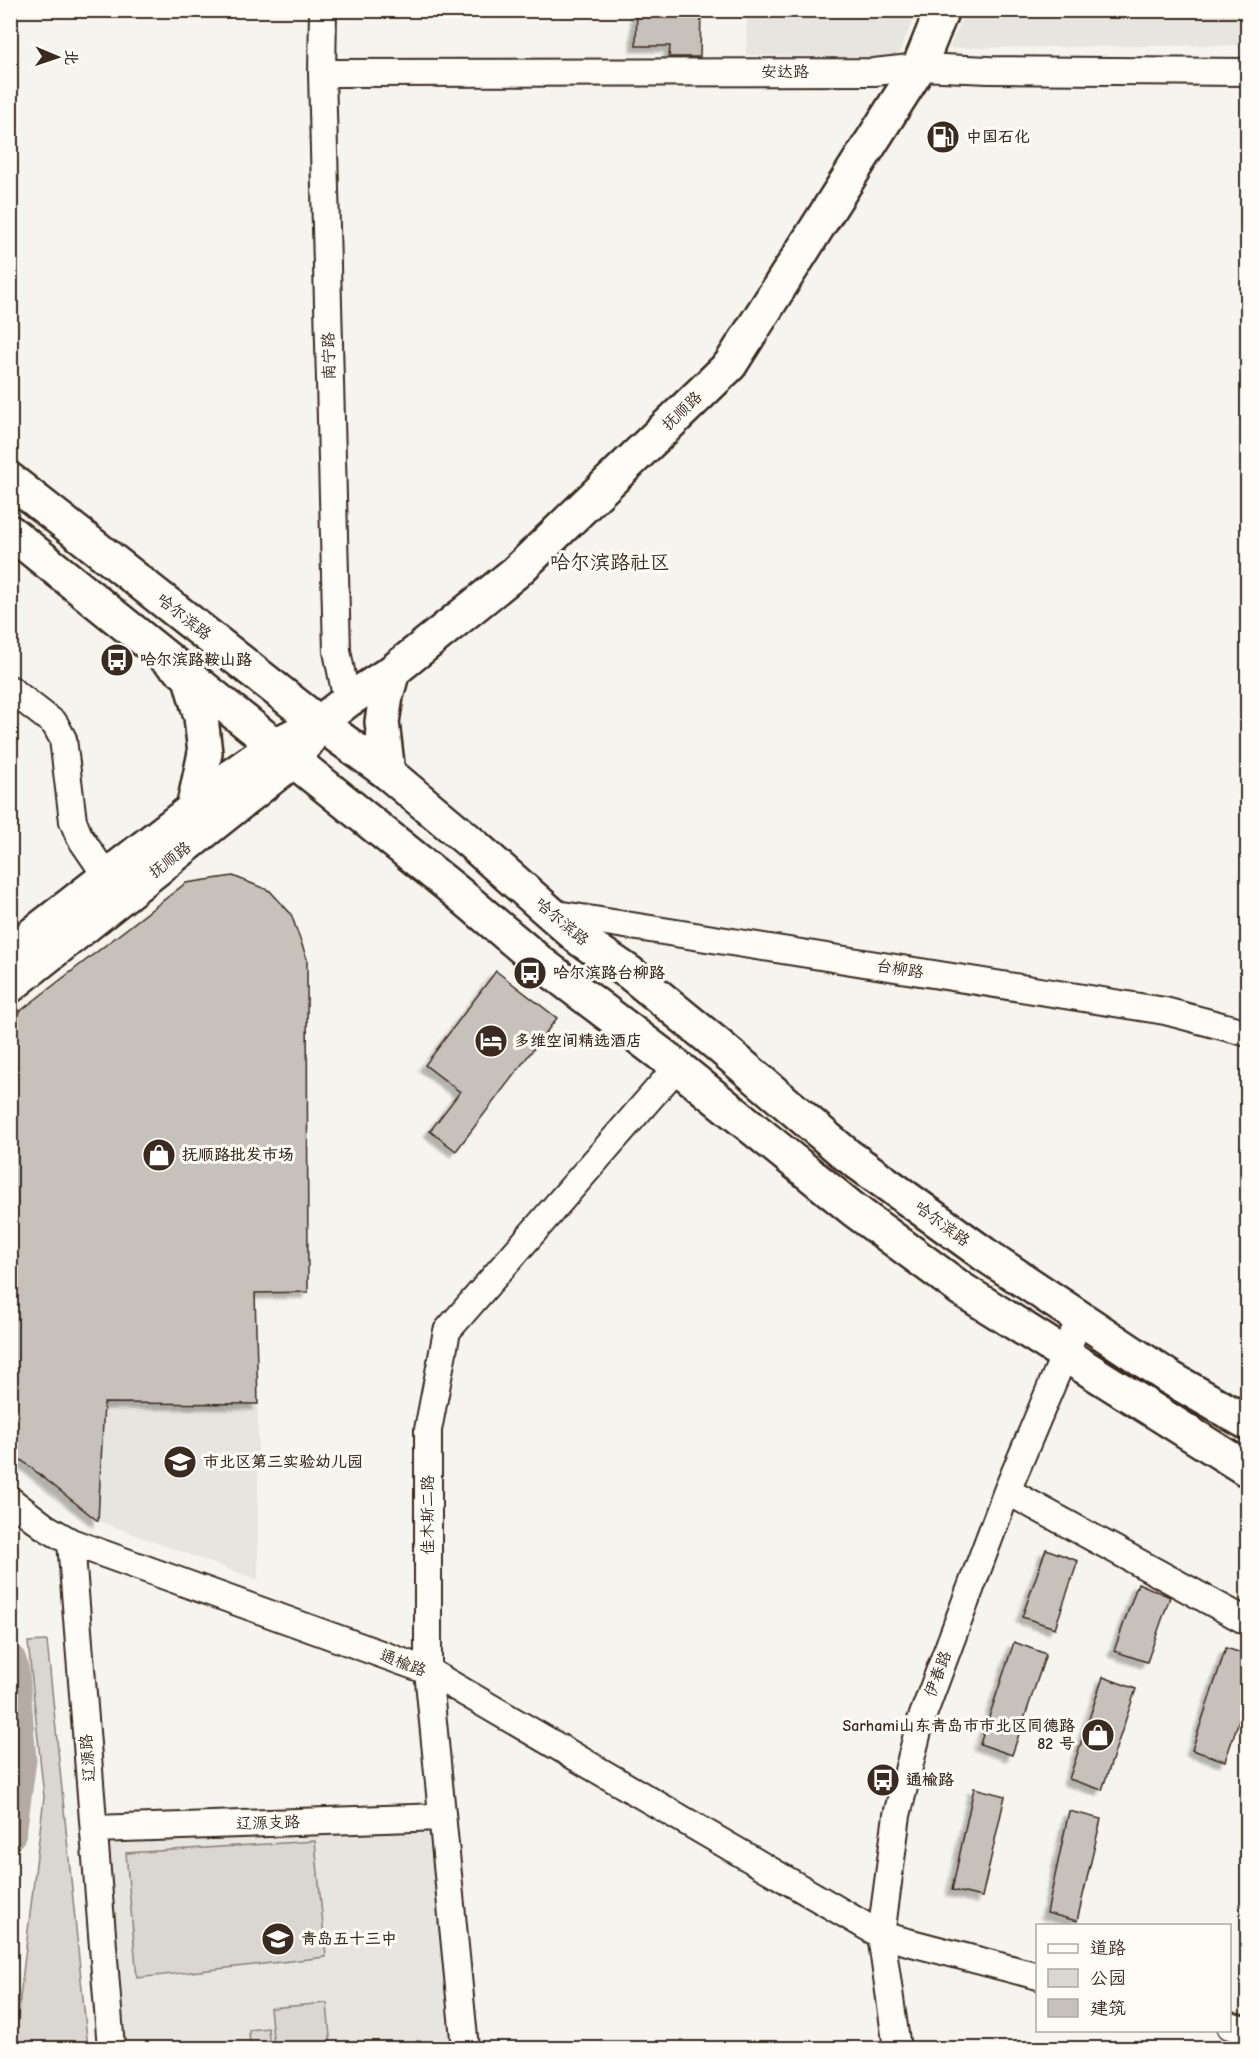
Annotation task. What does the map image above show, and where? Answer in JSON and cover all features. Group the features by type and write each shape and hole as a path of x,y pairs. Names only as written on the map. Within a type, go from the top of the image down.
{"main road":[{"name":"抚顺路","path":"10,986 319,723 347,701 393,671 516,572 730,365 919,67 942,10"},
{"name":"哈尔滨路","path":"10,480 319,723 388,773 580,939 630,973 847,1155 984,1254 1170,1378 1248,1423"},
{"path":"10,532 284,752 542,964 677,1067 854,1210 961,1289 1248,1470"},
{"path":"388,773 382,722 393,671"},
{"path":"190,678 201,717 205,753 193,809"},
{"name":"抚顺路","path":"10,952 193,809 234,774 284,752"}],"street":[{"name":"南宁路","path":"323,10 322,73 337,651 347,701"},
{"name":"安达路","path":"322,73 874,72 919,67 989,70 1248,72"},
{"path":"10,689 55,724 60,731 63,739 73,821 79,836 107,877"},
{"name":"台柳路","path":"550,913 1165,1011 1248,1033"},
{"name":"佳木斯二路","path":"465,2049 428,1671 428,1430 447,1331 677,1067"},
{"name":"伊春路","path":"897,2049 881,1935 897,1815 920,1723 1007,1491 1080,1318"},
{"path":"1007,1491 1248,1622"},
{"path":"10,1500 45,1527 71,1542"},
{"name":"通榆路","path":"71,1542 428,1671 881,1935 1036,1975"},
{"name":"辽源路","path":"71,1542 111,2049"},
{"name":"辽源支路","path":"94,1829 442,1817"},
{"path":"1231,2026 1248,2031"}],"shaded area":[{"path":"747,11 917,11 897,58 746,55"},
{"path":"966,11 1247,11 1247,45 949,48"},
{"name":"市北区第三实验幼儿园","path":"104,1403 258,1404 258,1580 98,1521"},
{"name":"青岛五十三中","path":"442,1817 465,2048 111,2048 94,1829"}],"green space":[{"path":"47,1641 88,2048 14,2048 44,1797 28,1642"},
{"path":"315,1841 326,1957 137,1978 126,1853"},
{"path":"327,2003 331,2048 274,2048 270,2008"},
{"path":"268,2028 270,2048 250,2048 249,2030"}],"building":[{"path":"637,10 701,10 700,57 669,57 670,46 636,46"},
{"name":"抚顺路批发市场","path":"233,876 270,891 291,914 307,959 308,1292 255,1293 258,1404 104,1403 98,1521 10,1451 10,1019 186,883"},
{"name":"多维空间精选酒店","path":"496,971 557,1018 456,1151 430,1131 460,1092 425,1065"},
{"path":"1046,1549 1078,1561 1055,1628 1022,1617"},
{"path":"1138,1583 1170,1597 1147,1662 1114,1651"},
{"path":"1014,1642 1046,1654 1012,1755 980,1744"},
{"path":"1226,1648 1248,1655 1248,1694 1225,1761 1192,1750"},
{"path":"1103,1677 1136,1689 1102,1790 1069,1779"},
{"path":"974,1788 1005,1796 982,1897 952,1890"},
{"path":"1069,1811 1101,1819 1077,1921 1047,1913"}],"waterway":[{"path":"10,1661 13,1671 20,1760 10,1833"}],"place":[{"name":"中国石化","path":"943,137"},
{"name":"哈尔滨路鞍山路","path":"117,660"},
{"name":"哈尔滨路台柳路","path":"530,973"},
{"name":"多维空间精选酒店","path":"491,1041"},
{"name":"抚顺路批发市场","path":"159,1155"},
{"name":"市北区第三实验幼儿园","path":"180,1462"},
{"name":"Sarhami山东青岛市市北区同德路 82 号","path":"1098,1735"},
{"name":"通榆路","path":"883,1780"},
{"name":"青岛五十三中","path":"278,1939"}],"district":[{"name":"哈尔滨路社区","path":"610,562"}]}
